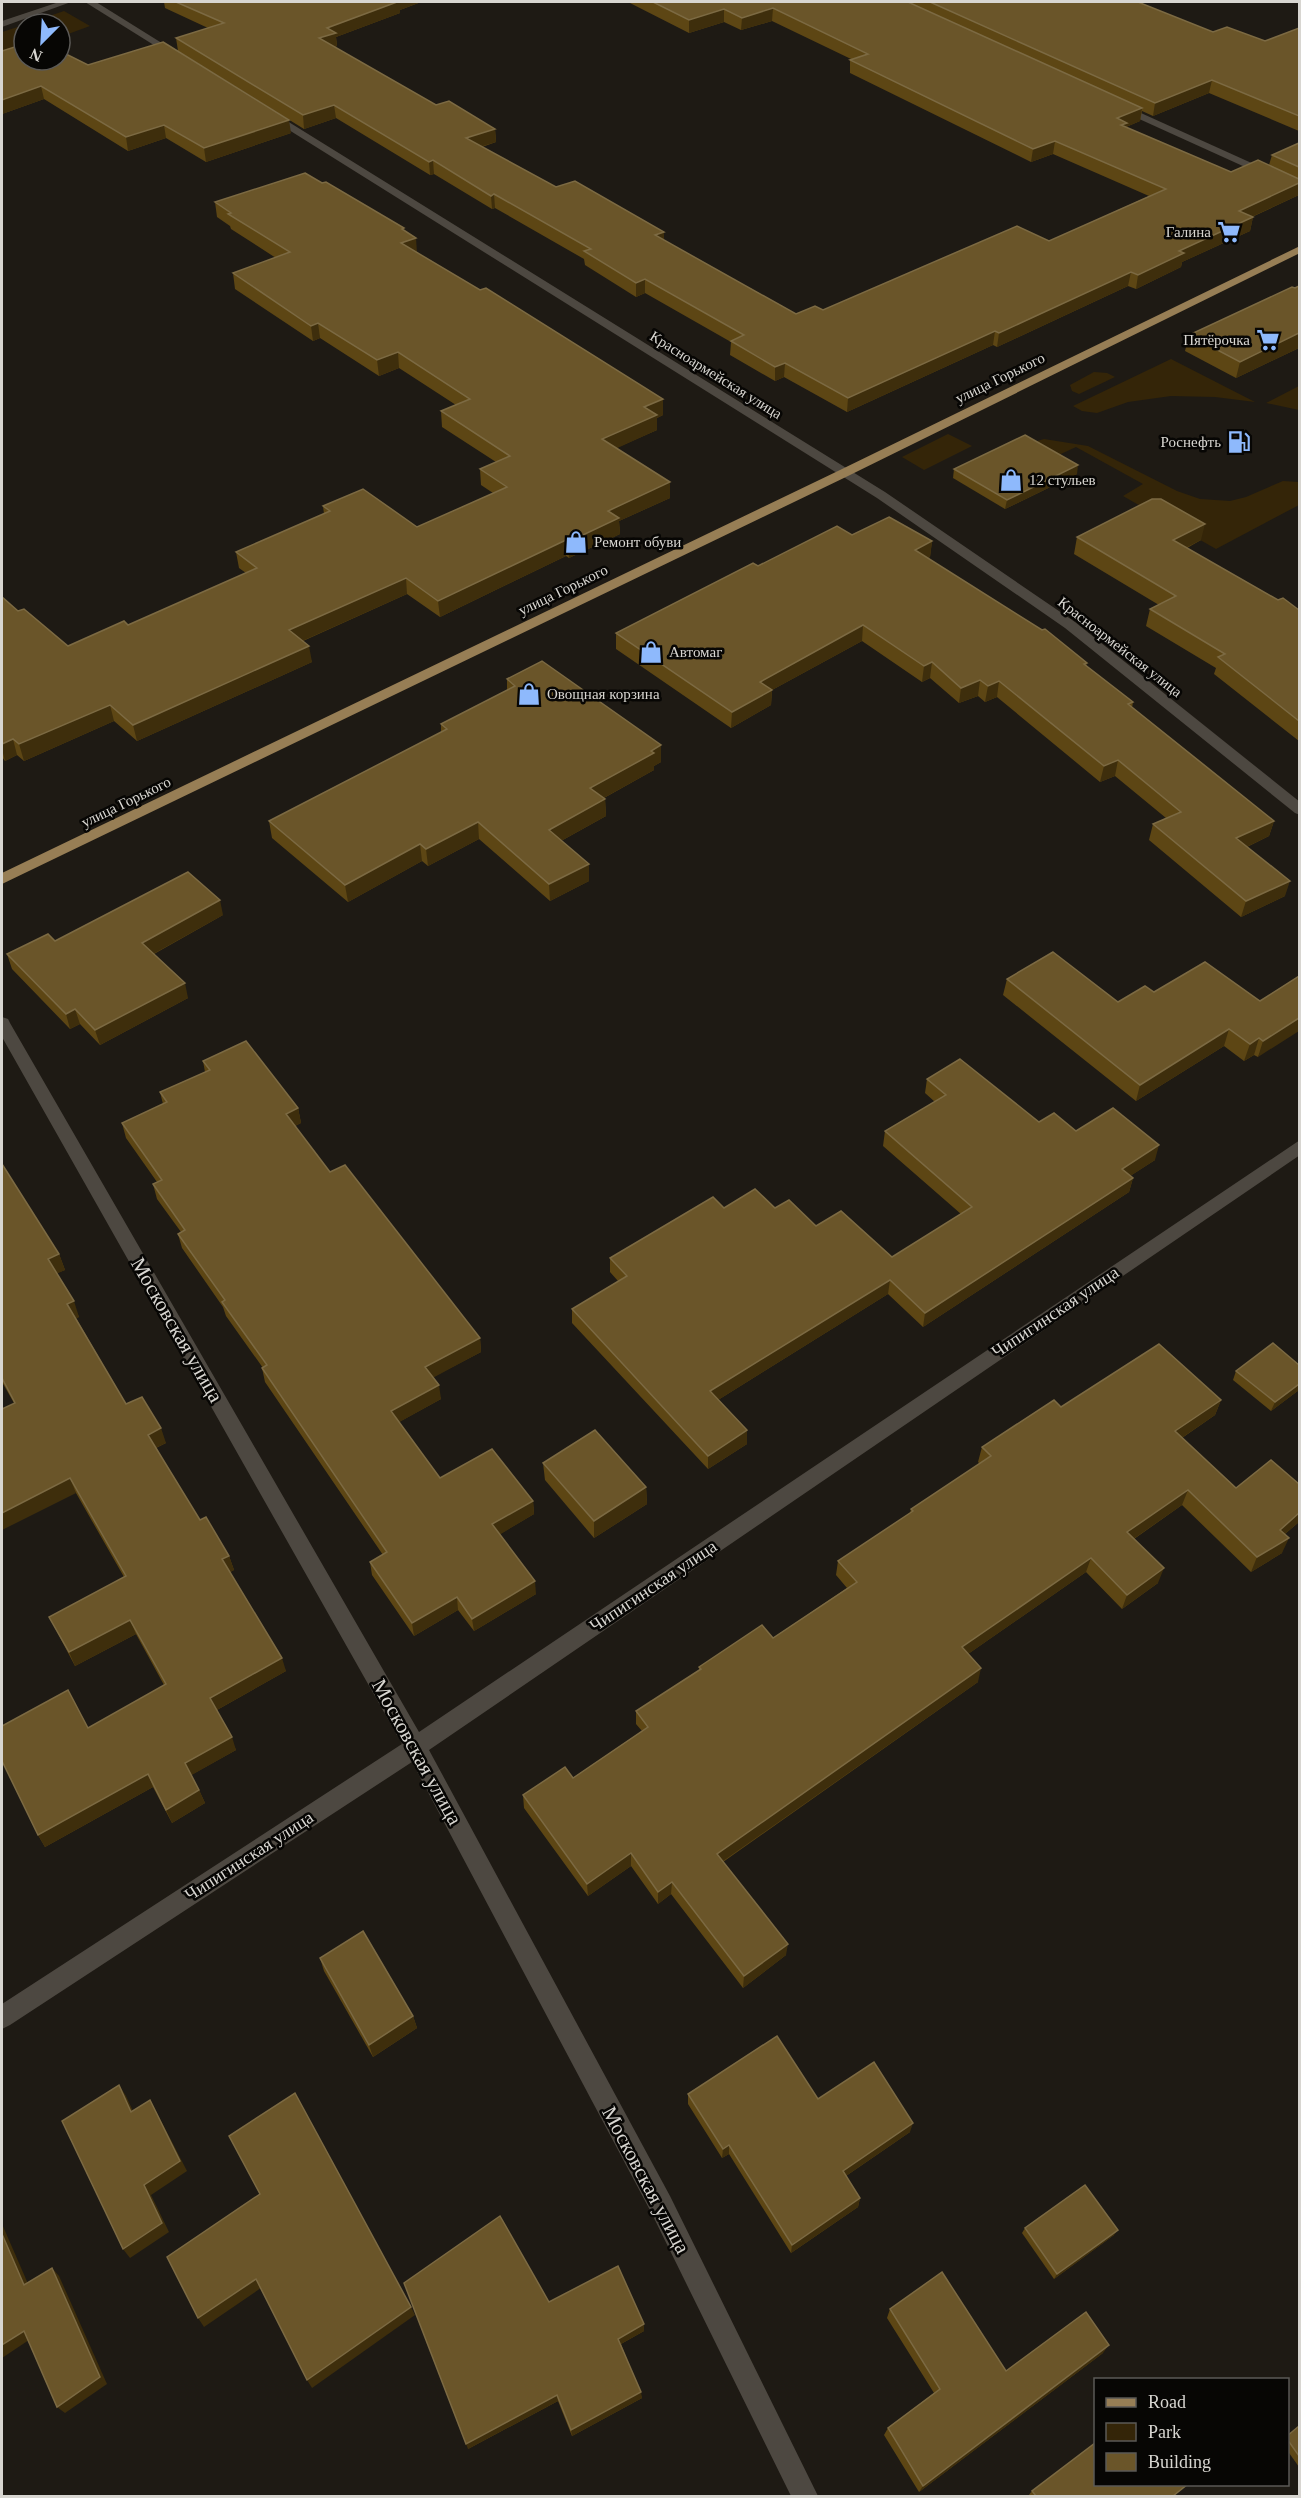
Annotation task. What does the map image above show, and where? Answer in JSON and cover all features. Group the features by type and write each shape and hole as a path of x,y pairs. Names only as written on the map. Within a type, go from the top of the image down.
{"main road":[{"name":"улица Горького","path":"2,879 844,473 1299,249"}],"street":[{"path":"2,24 66,2"},
{"path":"90,2 191,65"},
{"path":"1106,100 1299,189"},
{"name":"Красноармейская улица","path":"262,109 881,495 1070,625 1299,810"},
{"name":"Московская улица","path":"2,1023 416,1747 660,2205 805,2496"},
{"name":"Чипигинская улица","path":"2,2017 416,1747 1299,1146"}],"green space":[{"path":"72,16 90,26 72,33"},
{"path":"12,29 12,53 2,57 2,32"},
{"path":"1171,359 1255,402 1215,397 1171,396 1128,402 1097,413 1082,411 1073,406"},
{"path":"1094,372 1107,373 1115,377 1079,394 1072,391 1070,385"},
{"path":"1299,386 1299,410 1266,403"},
{"path":"948,434 972,446 924,470 902,457"},
{"path":"1044,439 1088,446 1177,491 1200,499 1230,501 1246,497 1283,481 1299,482 1299,505 1216,549 1123,496 1143,484 1076,447 1050,459 1024,445"}],"building":[{"path":"176,2 397,2 327,28 336,33 319,38 436,105 449,101 495,129 466,138 556,187 575,181 664,232 655,235 796,314 815,306 823,310 1017,226 1049,241 1166,189 1055,141 1033,149 850,60 868,54 773,8 742,18 724,9 689,20 653,2 908,2 1142,108 1117,118 1127,123 1121,125 1231,172 1258,160 1299,179 1299,183 1239,211 1253,217 1179,251 1184,253 1138,275 1131,272 999,333 995,331 848,398 785,363 775,367 731,341 744,335 645,279 636,283 584,251 591,249 494,194 491,196 433,160 429,162 334,105 303,115 176,38 224,23"},
{"path":"930,2 1138,2 1213,32 1227,27 1265,41 1299,28 1299,116 1212,80 1155,103"},
{"path":"163,42 289,120 204,148 164,125 126,137 41,86 2,100 2,51 12,48 12,72 72,72 72,57 88,65"},
{"path":"1299,143 1299,167 1272,155"},
{"path":"305,173 322,183 326,182 404,228 402,229 416,238 401,243 480,290 486,288 663,399 644,407 657,415 602,439 670,482 608,511 619,518 568,542 566,540 438,601 406,578 289,630 309,646 133,725 110,705 19,744 13,739 2,744 2,597 18,611 24,609 68,646 124,621 128,625 257,568 236,552 330,511 323,506 363,489 417,527 507,487 480,469 510,456 441,411 470,399 398,352 377,360 318,323 311,326 233,273 290,252 228,214 231,213 215,202"},
{"path":"1299,286 1299,333 1240,362 1189,335 1292,287"},
{"path":"1025,435 1078,465 1007,500 954,469"},
{"path":"1152,499 1161,499 1205,524 1173,540 1278,600 1283,598 1299,610 1299,721 1218,657 1225,654 1150,609 1176,596 1077,537"},
{"path":"889,517 932,541 915,550 1042,630 1045,629 1087,663 1084,664 1133,702 1128,704 1274,821 1236,838 1290,881 1246,901 1153,824 1181,812 1118,760 1104,766 999,681 988,686 980,680 961,688 932,662 924,666 863,625 760,682 772,690 732,712 616,633 753,563 758,566 837,526 852,535"},
{"path":"542,661 661,745 651,751 654,753 590,788 605,799 549,830 589,864 549,884 478,822 426,849 420,844 345,885 269,821 447,729 441,724 515,686 507,679"},
{"path":"188,872 220,900 142,943 185,983 95,1030 75,1009 66,1014 7,954 48,934 55,941"},
{"path":"1053,952 1118,1002 1145,986 1154,992 1205,962 1260,1001 1299,976 1299,1018 1263,1041 1259,1038 1250,1044 1229,1029 1140,1085 1007,979"},
{"path":"246,1041 298,1108 286,1114 330,1172 345,1165 480,1338 425,1367 439,1385 391,1411 440,1478 492,1449 533,1501 492,1524 535,1581 472,1619 457,1597 412,1623 370,1562 387,1552 262,1368 267,1365 222,1302 225,1300 178,1234 185,1230 153,1184 162,1180 122,1123 167,1102 160,1092 210,1070 203,1061"},
{"path":"960,1059 1039,1122 1054,1113 1076,1131 1113,1108 1159,1145 1122,1169 1133,1178 925,1313 890,1280 710,1391 747,1430 708,1456 572,1309 627,1276 610,1258 713,1197 724,1208 755,1189 775,1208 789,1200 816,1226 841,1211 892,1257 972,1207 885,1131 946,1095 927,1079"},
{"path":"2,1164 59,1254 48,1259 74,1301 67,1304 126,1404 142,1397 161,1428 148,1435 200,1520 206,1517 229,1556 222,1559 282,1658 210,1698 232,1737 185,1763 199,1790 166,1810 148,1774 38,1835 2,1761 2,1726 68,1690 88,1728 166,1684 130,1620 69,1652 49,1617 126,1576 70,1478 2,1513 2,1409 15,1403 2,1378"},
{"path":"1273,1343 1299,1365 1299,1384 1275,1402 1236,1371"},
{"path":"1159,1344 1221,1400 1175,1431 1236,1488 1271,1460 1299,1484 1299,1513 1280,1530 1289,1538 1257,1557 1188,1490 1127,1532 1164,1568 1127,1595 1091,1558 962,1647 981,1668 717,1854 788,1944 744,1976 672,1882 658,1892 631,1853 587,1884 523,1795 565,1767 573,1778 648,1727 636,1711 701,1669 699,1667 762,1625 773,1638 857,1582 838,1561 991,1456 982,1447 1054,1400 1061,1407"},
{"path":"595,1430 646,1487 594,1521 543,1463"},
{"path":"363,1931 413,2016 369,2045 320,1958"},
{"path":"777,2036 818,2099 874,2062 913,2123 843,2171 860,2198 792,2245 729,2145 723,2149 688,2094"},
{"path":"119,2085 131,2112 150,2100 180,2161 144,2185 162,2223 123,2249 62,2121"},
{"path":"295,2093 411,2307 307,2380 256,2279 198,2318 167,2257 260,2194 229,2136"},
{"path":"1085,2185 1118,2230 1057,2274 1025,2228"},
{"path":"500,2216 549,2302 618,2266 644,2324 618,2339 641,2392 571,2430 557,2395 466,2444 404,2283"},
{"path":"2,2234 24,2285 52,2268 100,2377 57,2407 24,2331 2,2345"},
{"path":"942,2272 1006,2371 1086,2312 1109,2345 923,2486 888,2428 940,2389 890,2309"},
{"path":"1299,2426 1299,2456 1289,2442 1289,2434"},
{"path":"1094,2444 1094,2486 1186,2486 1173,2496 1036,2496 1032,2491"}],"place":[{"name":"Галина","path":"1229,232"},
{"name":"Пятёрочка","path":"1268,340"},
{"name":"Роснефть","path":"1239,442"},
{"name":"12 стульев","path":"1011,480"},
{"name":"Ремонт обуви","path":"576,542"},
{"name":"Автомаг","path":"651,652"},
{"name":"Овощная корзина","path":"529,694"}]}
